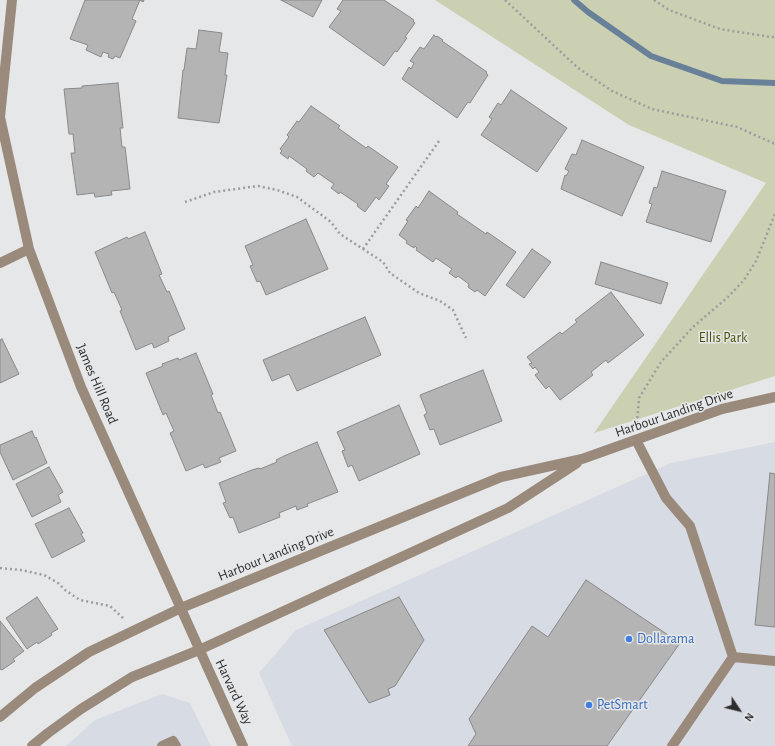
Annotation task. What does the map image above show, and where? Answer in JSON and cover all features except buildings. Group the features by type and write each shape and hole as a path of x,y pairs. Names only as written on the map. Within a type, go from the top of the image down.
{"street":[{"name":"James Hill Road","path":"12,0 0,117 29,249 81,387 199,650"},
{"path":"0,263 29,249"},
{"name":"Harbour Landing Drive","path":"0,717 35,688 89,652 181,608 501,477 582,459 722,410 775,396"},
{"path":"636,440 666,498 690,526 733,657"},
{"name":"Harbour Landing Drive","path":"32,746 81,709 132,677 199,650 508,508 582,459"},
{"name":"Harvard Way","path":"199,650 243,746"},
{"path":"733,657 775,661"},
{"path":"672,746 733,657"},
{"path":"162,746 173,741 176,746"}],"path":[{"path":"505,0 578,68 612,91 652,109 737,127 775,144"},
{"path":"654,0 668,10 720,29 775,37"},
{"path":"363,249 439,141"},
{"path":"185,202 214,192 258,186 277,190 297,197 322,214 331,222 340,234 383,262 390,273 419,293 440,301 453,310 466,338"},
{"path":"636,440 639,398 661,362 694,326 728,297 744,280 756,261 775,214"},
{"path":"0,568 21,570 44,575 58,583 65,590 80,600 110,606 119,613 134,631"}],"shaded area":[{"path":"775,442 775,746 292,746 259,673 296,630 671,463"},
{"path":"162,694 190,703 211,746 66,746 95,720"}],"green space":[{"name":"Ellis Park","path":"435,0 775,0 775,376 594,433 766,183 629,125"}],"waterway":[{"path":"574,0 588,12 651,56 722,81 775,83"}],"place":[{"name":"Dollarama","path":"629,639"},
{"name":"PetSmart","path":"589,705"}]}
